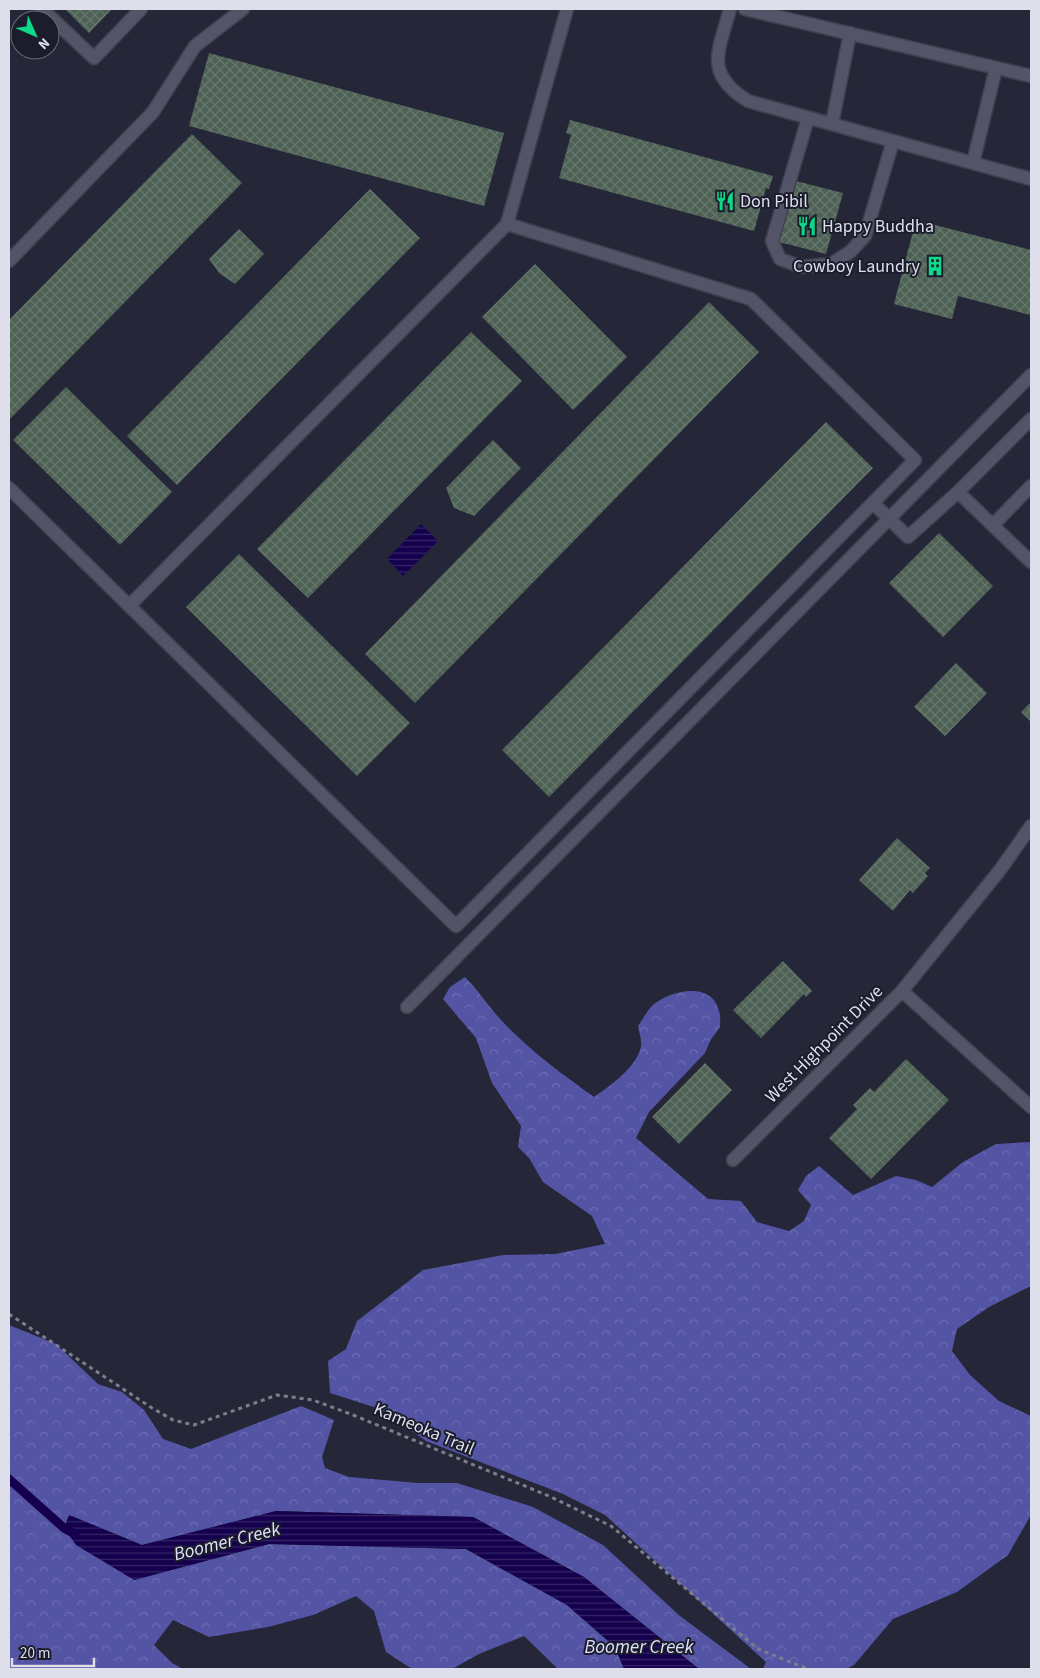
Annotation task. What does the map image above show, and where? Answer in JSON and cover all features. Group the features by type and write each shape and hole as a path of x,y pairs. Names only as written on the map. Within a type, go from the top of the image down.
{"street":[{"path":"42,9 94,58 142,9"},
{"path":"129,606 507,224 567,9"},
{"path":"730,9 717,57 719,74 734,92 748,100 1031,178"},
{"path":"745,9 1031,76"},
{"path":"9,262 153,112 196,46 239,13"},
{"path":"832,124 850,33"},
{"path":"973,163 996,68"},
{"path":"808,118 772,241 780,259 801,267 831,264 850,252 865,236 893,141"},
{"path":"9,488 456,926 915,460 751,299 507,224"},
{"path":"407,1007 1031,375"},
{"path":"873,503 908,537 958,492 1031,419"},
{"path":"992,525 1031,486"},
{"path":"958,492 1031,562"},
{"path":"902,991 1000,870 1031,826"},
{"name":"West Highpoint Drive","path":"733,1160 902,991 1031,1107"}],"path":[{"name":"Kameoka Trail","path":"9,1314 173,1420 194,1425 277,1395 296,1396 353,1415 549,1496 611,1526 758,1648 808,1669"}],"green space":[{"path":"465,977 502,1021 524,1042 558,1071 594,1097 622,1075 635,1061 641,1046 638,1026 654,1004 681,992 700,992 708,995 715,1002 719,1011 720,1027 710,1041 705,1053 649,1112 636,1138 708,1199 741,1201 757,1222 789,1231 804,1221 811,1205 798,1190 806,1176 819,1166 853,1195 896,1176 916,1180 932,1187 963,1162 996,1144 1031,1142 1031,1286 989,1307 957,1329 952,1351 970,1375 999,1401 1031,1416 1031,1515 1008,1555 957,1592 893,1619 854,1665 846,1669 763,1669 766,1662 605,1515 563,1494 426,1441 380,1409 330,1393 328,1361 346,1349 357,1321 423,1270 503,1255 555,1254 605,1244 592,1216 543,1182 529,1158 518,1147 521,1126 492,1083 476,1038 443,999 450,987"},
{"path":"9,1325 56,1344 98,1384 122,1392 144,1410 163,1439 191,1449 301,1406 334,1420 322,1457 325,1468 349,1477 418,1483 457,1483 533,1507 603,1545 680,1616 751,1669 699,1669 584,1577 473,1517 277,1511 142,1545 69,1515 134,1580 269,1544 466,1549 567,1605 615,1647 624,1669 558,1669 524,1636 479,1654 452,1669 412,1669 386,1652 374,1611 356,1596 313,1615 268,1627 209,1637 173,1620 154,1645 172,1663 183,1669 9,1669"}],"water":[{"path":"421,524 438,541 403,576 387,559"},
{"name":"Boomer Creek","path":"276,1511 473,1517 584,1577 699,1669 624,1669 615,1647 567,1605 466,1549 269,1544 134,1580 76,1545 64,1528 69,1515 142,1545"}],"building":[{"path":"65,9 112,9 89,33"},
{"path":"209,53 504,133 484,206 189,126"},
{"path":"570,120 773,176 769,189 766,188 754,231 559,178 571,135 566,133"},
{"path":"192,134 242,183 9,420 9,320"},
{"name":"Happy Buddha","path":"792,180 843,193 826,254 775,241"},
{"path":"370,189 420,238 177,485 127,436"},
{"path":"916,220 1031,250 1030,315 958,296 952,319 894,304"},
{"path":"239,229 264,254 235,284 219,273 209,259"},
{"path":"535,264 627,357 573,410 482,317"},
{"path":"709,302 759,352 415,703 365,654"},
{"path":"471,332 522,381 308,598 257,549"},
{"path":"66,387 172,492 120,545 13,440"},
{"path":"826,422 873,468 549,797 502,750"},
{"path":"493,440 521,468 474,516 454,508 446,488"},
{"path":"939,533 993,586 943,637 889,583"},
{"path":"239,554 410,723 357,776 186,607"},
{"path":"956,663 987,693 945,736 914,707"},
{"path":"1031,702 1031,722 1021,712"},
{"path":"897,838 930,868 925,873 928,876 913,893 910,890 893,911 859,880"},
{"path":"783,961 812,991 806,997 804,994 761,1038 733,1010"},
{"path":"906,1059 949,1100 871,1179 829,1138 857,1109 853,1105 870,1088 874,1092"},
{"path":"705,1063 732,1090 679,1144 652,1117"}],"waterway":[{"name":"Boomer Creek","path":"9,1479 64,1528 75,1534"}],"place":[{"name":"Don Pibil","path":"725,201"},
{"name":"Happy Buddha","path":"807,226"},
{"name":"Cowboy Laundry","path":"935,266"}]}
